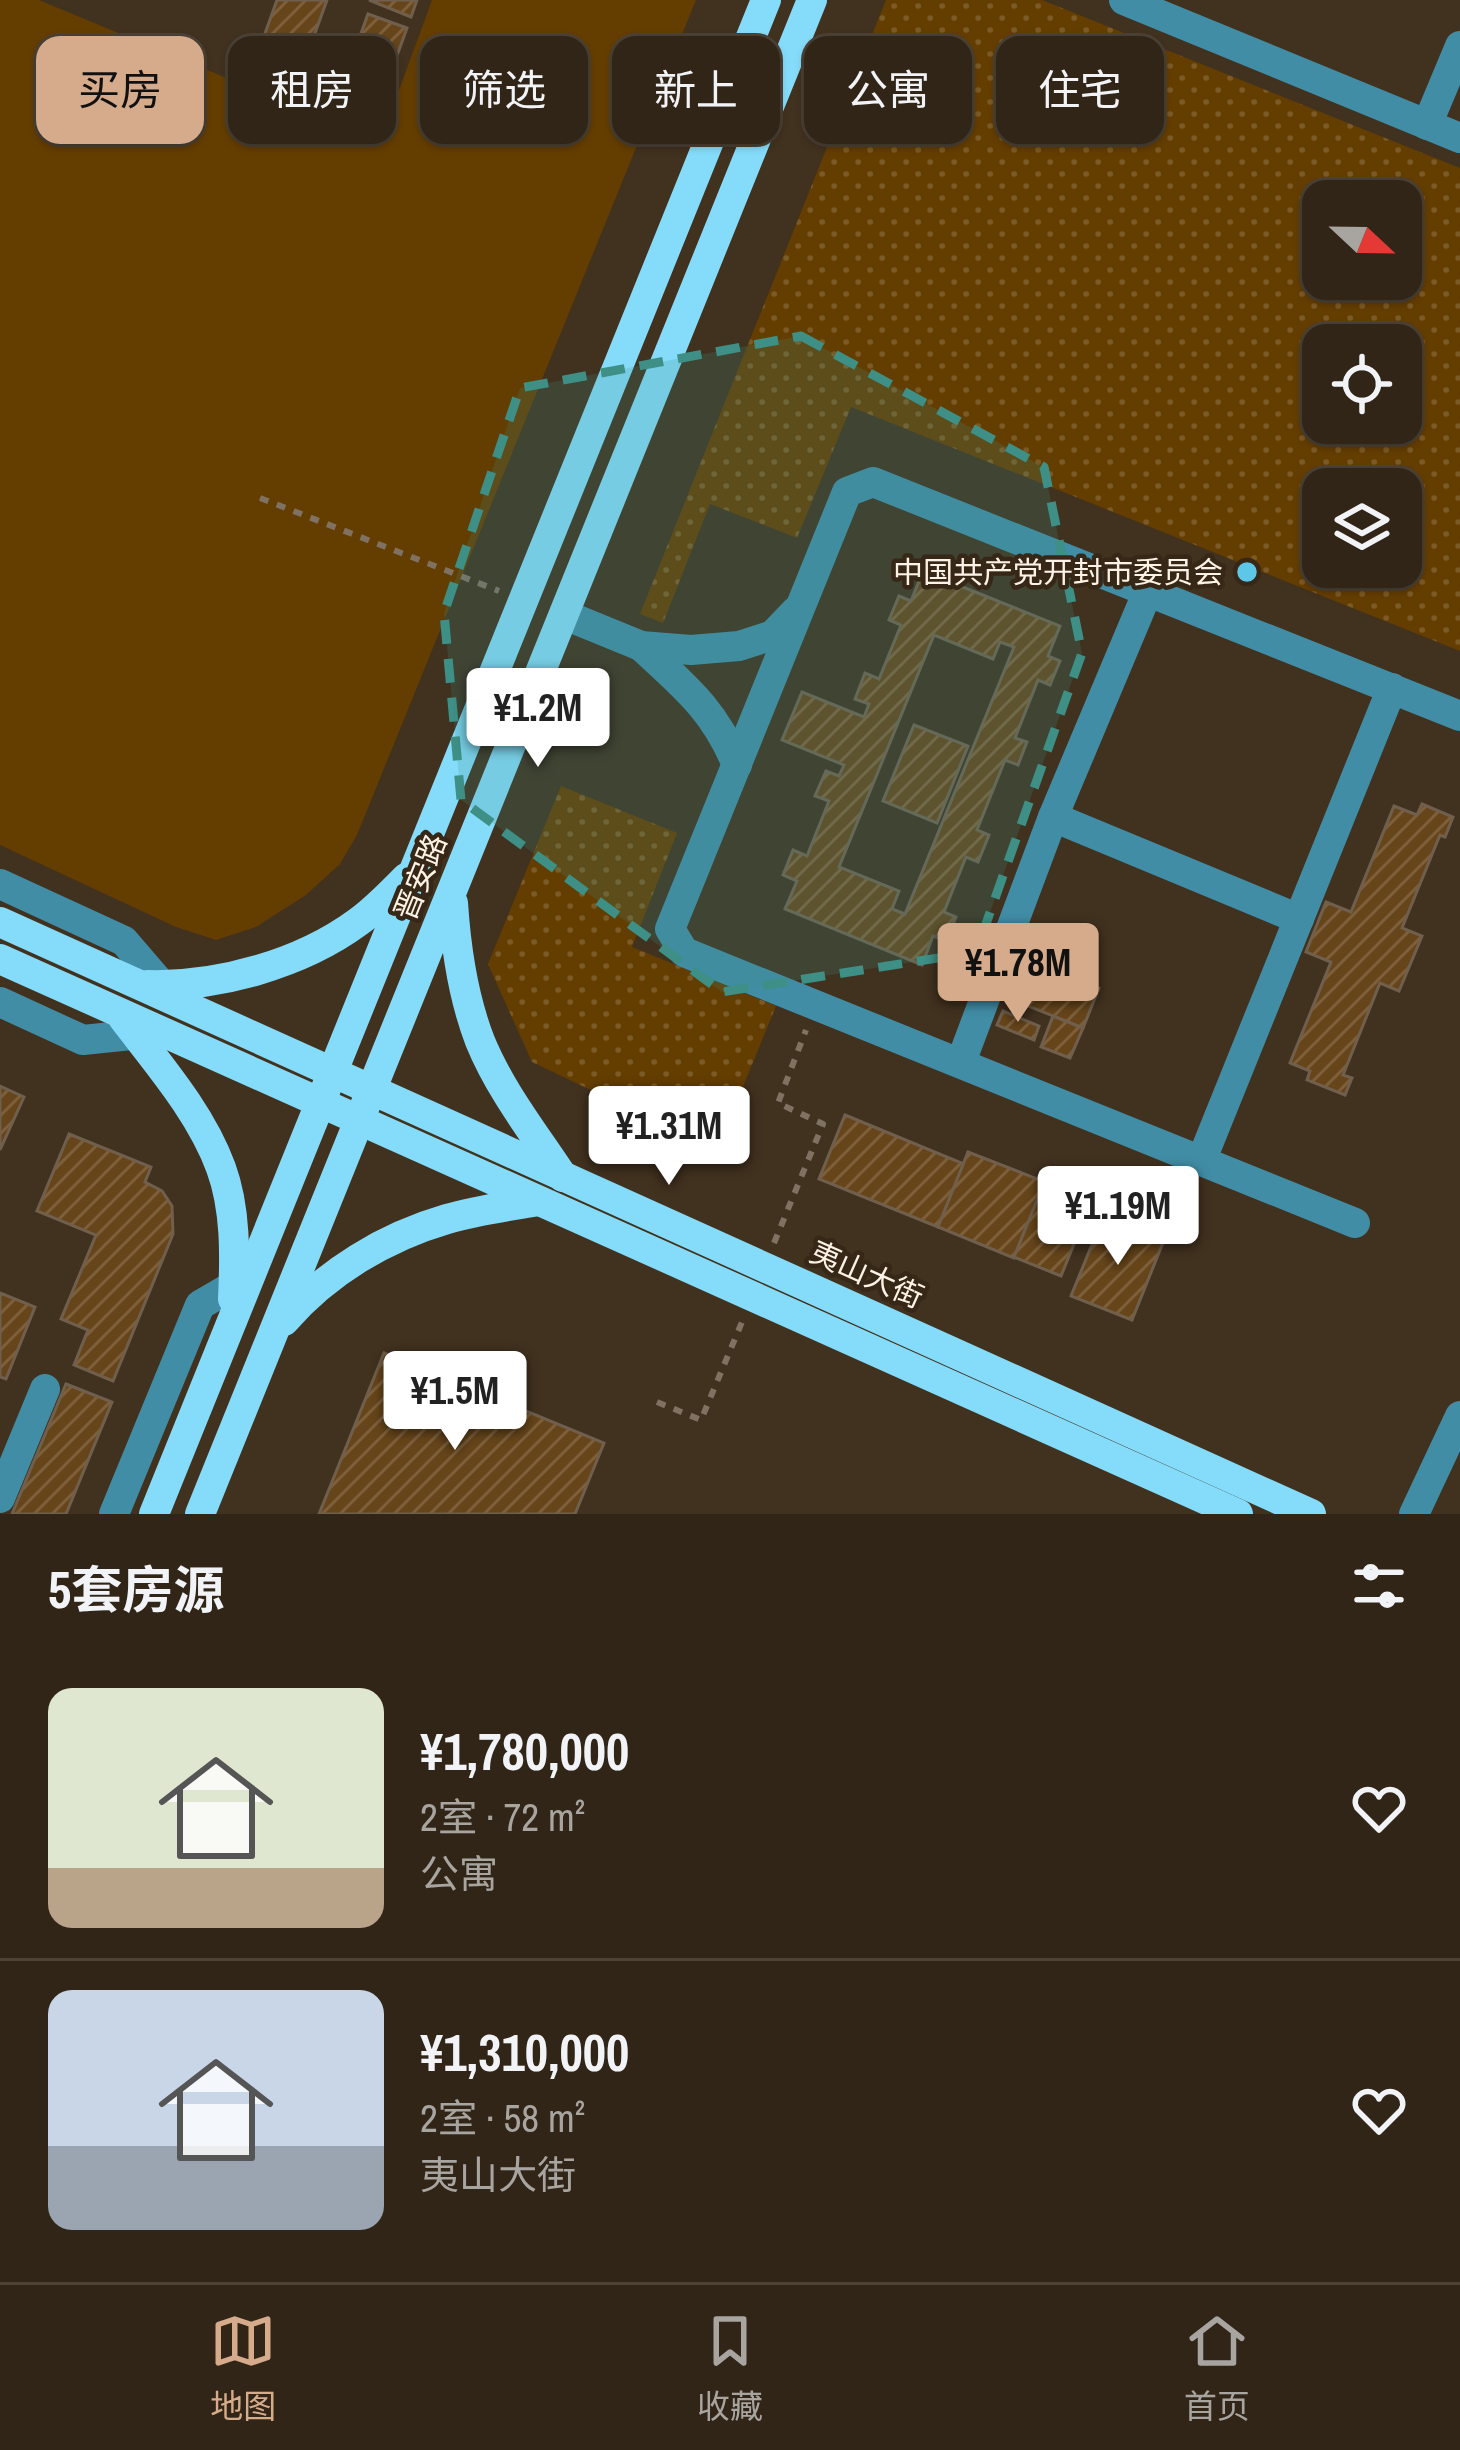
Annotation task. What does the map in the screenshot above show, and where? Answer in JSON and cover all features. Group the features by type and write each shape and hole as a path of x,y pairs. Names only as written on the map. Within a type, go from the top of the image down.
{"main road":[{"name":"晋安路","path":"154,1514 231,1323 242,1281 321,1103 766,0"},
{"name":"晋安路","path":"200,1514 812,0"},
{"path":"159,991 223,978 319,947 360,921 415,870"},
{"path":"453,891 455,938 480,1041 508,1094 563,1177"},
{"name":"夷山大街","path":"0,922 1311,1514"},
{"path":"0,959 139,1026 360,1120 1238,1514"},
{"path":"139,1026 221,1168 242,1281"},
{"path":"273,1335 325,1282 400,1236 449,1218 539,1201"}],"street":[{"path":"1124,0 1460,138"},
{"path":"1427,124 1460,46"},
{"path":"1355,1223 684,952 670,929 847,492 873,482 1460,716"},
{"path":"961,1062 1053,817 1148,591"},
{"path":"565,615 641,646 691,650 739,646 772,635 800,607"},
{"path":"641,646 705,706 736,765"},
{"path":"1202,1159 1392,688"},
{"path":"1053,817 1299,919"},
{"path":"0,884 124,941 159,991"},
{"path":"0,1003 83,1040 139,1026"},
{"path":"114,1514 200,1305 242,1281"},
{"path":"0,1498 45,1389"},
{"path":"1414,1514 1460,1416"}],"path":[{"path":"260,498 524,601"},
{"path":"816,1004 778,1103 823,1124"},
{"path":"657,1402 701,1420"}],"highlighted area":[{"path":"801,336 1044,467 1082,653 976,952 722,992 461,800 444,613 520,388"}],"shaded area":[{"path":"0,0 39,0 125,36 36,36 36,144 204,144 204,69 228,79 228,144 396,144 396,98 432,0 696,0 681,36 612,36 612,144 638,144 357,835 340,864 306,895 256,927 216,940 176,927 0,845"},
{"path":"886,0 1042,0 1132,36 996,36 996,144 1164,144 1164,49 1460,168 1460,651 1303,588 1422,588 1422,468 1302,468 1302,588 851,407 797,538 710,504 663,623 640,614 828,144 972,144 972,36 872,36"},
{"path":"561,786 677,833 632,947 776,1006 717,1150 532,1062 488,964"}],"building":[{"path":"277,0 327,0 314,36 264,36"},
{"path":"369,0 417,0 411,17"},
{"path":"368,14 407,28 396,58 396,36 360,36"},
{"path":"923,571 1060,626 1048,656 1060,661 1050,685 1038,680 1015,738 1027,742 1018,765 1005,760 977,830 989,835 978,862 966,857 944,912 956,917 946,941 933,936 922,965 785,909 797,881 783,875 793,850 807,856 829,801 815,796 826,771 839,776 844,765 782,740 802,692 864,717 869,704 855,699 865,673 879,679 901,625 889,620 899,596 911,601","holes":["934,635 993,659 1000,642 1014,647 905,914 892,909 899,891 839,867"]},
{"path":"914,725 968,746 937,823 883,801"},
{"path":"1422,804 1453,817 1445,837 1440,835 1402,928 1422,936 1399,991 1380,983 1343,1075 1352,1078 1345,1095 1307,1080 1310,1071 1290,1063 1331,962 1306,952 1326,902 1351,912 1394,806 1417,815"},
{"path":"1022,957 1099,988 1083,1028 1006,997"},
{"path":"1003,1011 1039,1026 1034,1040 997,1025"},
{"path":"1053,1016 1083,1028 1070,1058 1041,1047"},
{"path":"0,1086 24,1097 0,1150"},
{"path":"845,1115 964,1164 938,1227 819,1179"},
{"path":"69,1134 151,1167 145,1182 162,1191 172,1206 173,1234 113,1381 74,1365 88,1330 61,1319 96,1235 37,1211"},
{"path":"968,1152 1045,1182 1014,1258 938,1227"},
{"path":"1040,1193 1087,1212 1061,1276 1014,1257"},
{"path":"1104,1215 1164,1240 1132,1320 1071,1296"},
{"path":"0,1293 35,1307 6,1379 0,1377"},
{"path":"384,1353 604,1443 575,1514 319,1514"},
{"path":"66,1384 112,1402 66,1514 12,1514"}],"place":[{"name":"中国共产党开封市委员会","path":"1247,572"}]}
